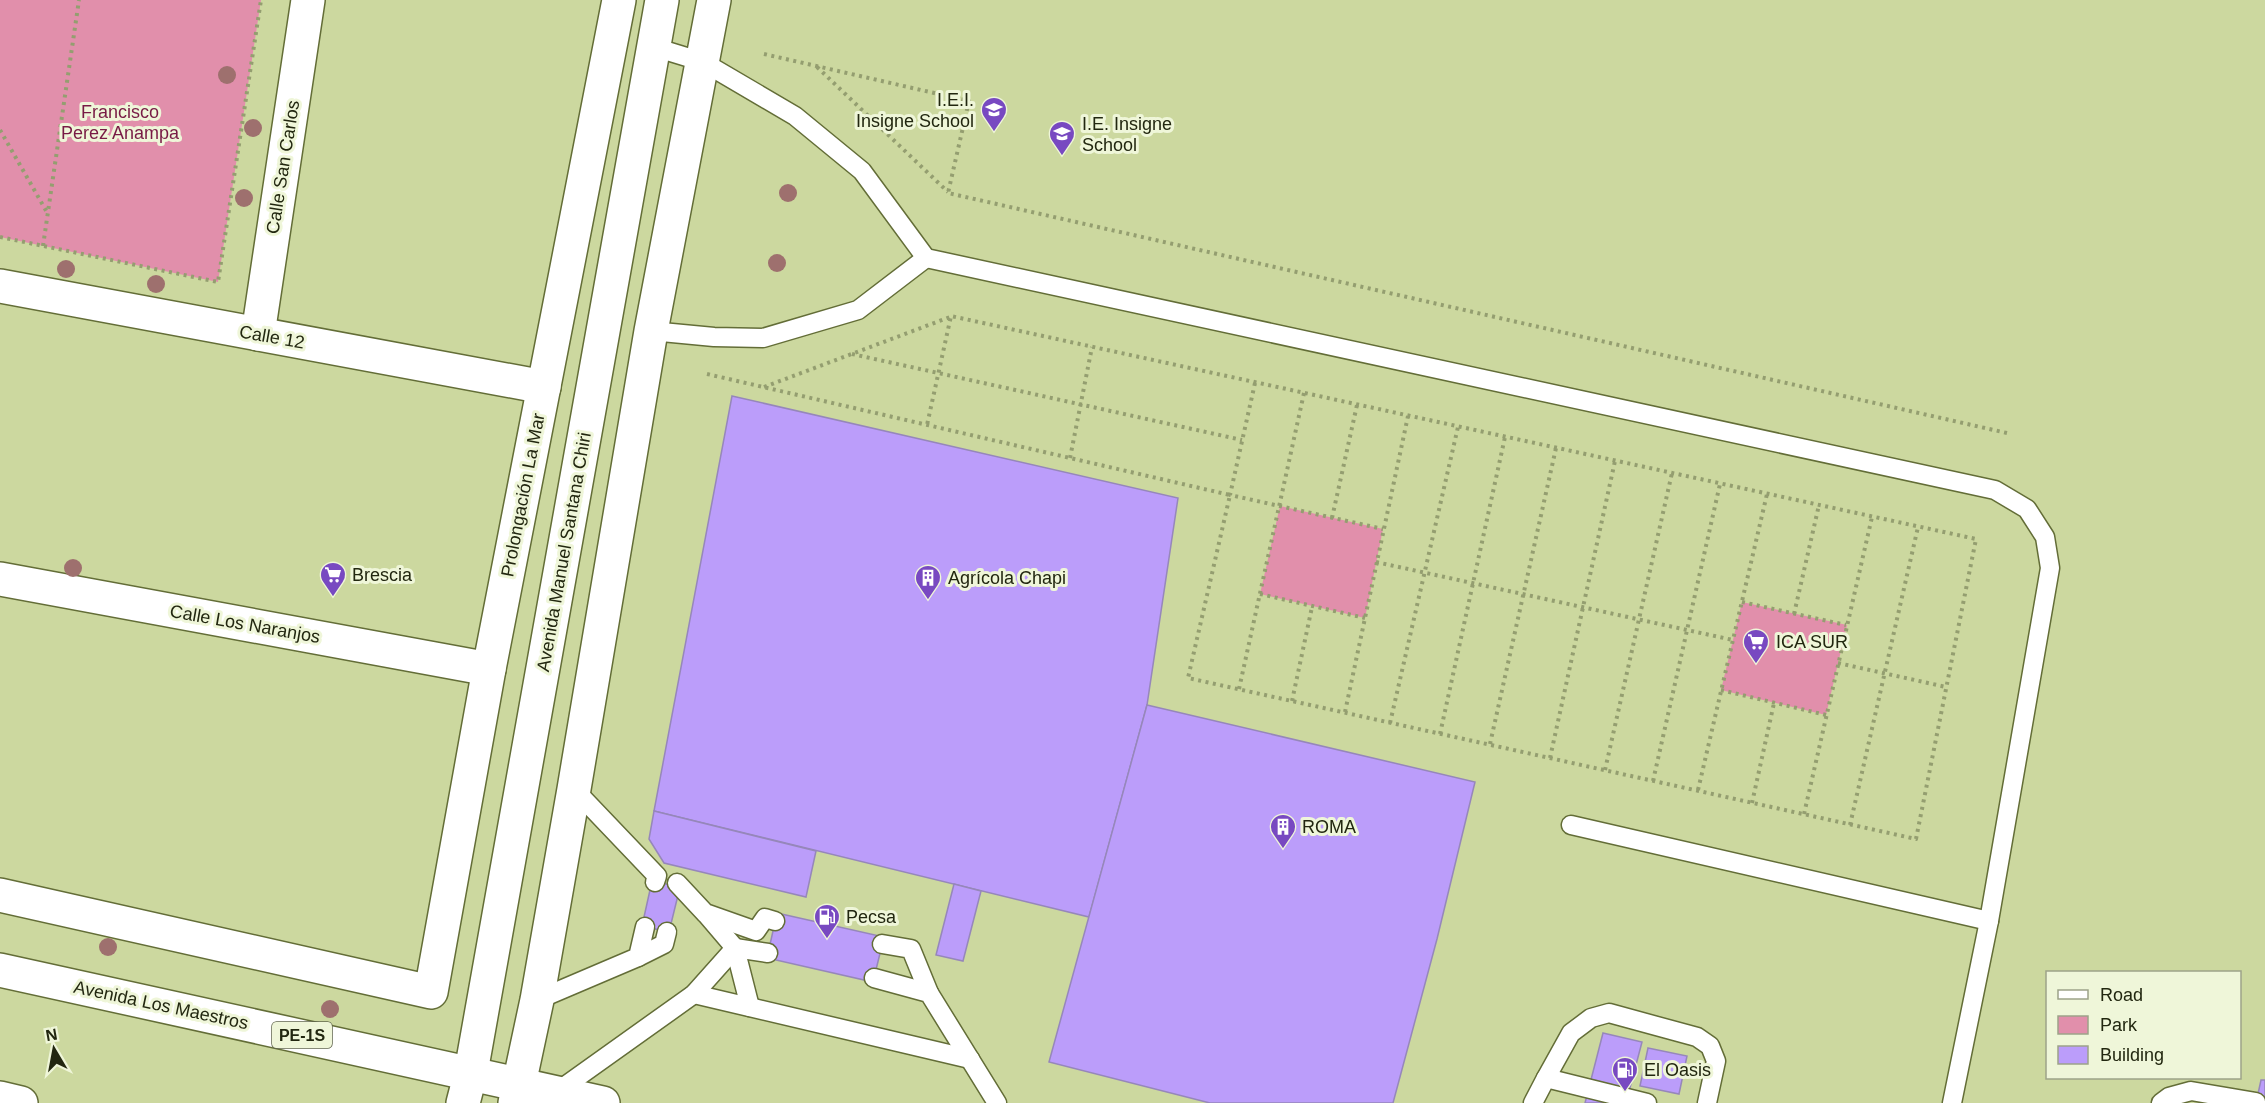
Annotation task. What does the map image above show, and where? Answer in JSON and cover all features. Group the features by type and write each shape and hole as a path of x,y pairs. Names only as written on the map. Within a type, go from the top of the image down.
{"main road":[{"name":"Calle San Carlos","path":"258,334 308,0"},
{"name":"Prolongación La Mar","path":"0,895 431,992 489,669 619,0"},
{"name":"Avenida Manuel Santana Chiri","path":"467,1088 662,0"},
{"path":"518,1093 537,1000 574,789 651,331 714,0"},
{"name":"Calle 12","path":"0,286 544,387"},
{"name":"Calle Los Naranjos","path":"0,579 489,669"},
{"name":"Avenida Los Maestros","path":"0,969 467,1088 518,1093 558,1091 603,1103"}],"lane":[{"path":"654,47 703,62 795,116 862,171 926,258 1995,490 2027,509 2045,537 2050,567 1989,921 1952,1103"},
{"path":"651,331 714,337 763,338 858,310 926,258"},
{"path":"574,789 656,879 677,885 735,948 750,1007"},
{"path":"1571,825 1989,921"},
{"path":"705,913 756,931"},
{"path":"558,1091 694,994 735,948 756,931 765,918 775,921"},
{"path":"638,957 645,927"},
{"path":"537,1000 664,944 667,932"},
{"path":"882,944 911,949 929,993 998,1103"},
{"path":"735,948 768,953"},
{"path":"874,978 929,993"},
{"path":"694,994 970,1059"},
{"path":"1533,1103 1571,1033 1591,1018 1609,1013 1696,1037 1710,1046 1716,1061 1707,1103"},
{"path":"1546,1078 1647,1103"},
{"path":"2161,1103 2169,1097 2191,1091 2256,1102"}],"path":[{"path":"43,246 80,0"},
{"path":"0,237 218,282 261,0"},
{"path":"764,54 969,102 948,193"},
{"path":"816,66 948,193 2007,434"},
{"path":"0,130 48,214"},
{"path":"927,425 951,316"},
{"path":"764,387 951,316 1976,539 1916,839 1188,678 1256,383"},
{"path":"1070,458 1092,347"},
{"path":"852,354 1242,440"},
{"path":"707,374 1383,529"},
{"path":"1239,689 1305,393"},
{"path":"1332,518 1357,405"},
{"path":"1345,712 1408,416"},
{"path":"1390,723 1458,427"},
{"path":"1440,734 1505,437"},
{"path":"1490,744 1556,448"},
{"path":"1550,758 1615,461"},
{"path":"1605,770 1672,473"},
{"path":"1653,780 1720,484"},
{"path":"1698,790 1767,494"},
{"path":"1794,614 1819,505"},
{"path":"1804,814 1872,517"},
{"path":"1850,825 1918,527"},
{"path":"1376,562 1733,640"},
{"path":"1260,594 1365,618"},
{"path":"1742,602 1847,625"},
{"path":"1292,701 1312,607"},
{"path":"1838,663 1946,687"},
{"path":"1721,690 1826,715"},
{"path":"1752,802 1774,703"}],"green space":[{"name":"Francisco Perez Anampa","path":"0,0 261,0 218,282 0,237"},
{"path":"1280,506 1383,529 1365,618 1260,594"},
{"path":"1742,602 1847,625 1826,715 1721,690"}],"building":[{"name":"Agrícola Chapi","path":"732,396 1178,498 1147,705 1089,917 654,811"},
{"name":"ROMA","path":"1147,705 1475,782 1437,939 1393,1103 1210,1103 1049,1062"},
{"path":"654,811 816,851 806,897 664,863 649,839"},
{"path":"652,881 680,887 669,932 642,926"},
{"path":"954,884 981,891 963,961 936,955"},
{"path":"777,913 884,937 873,982 767,958"},
{"path":"1603,1033 1642,1042 1626,1103 1585,1103"},
{"path":"1648,1048 1687,1056 1679,1094 1640,1086"},
{"path":"2261,1080 2265,1080 2265,1103 2256,1103"}],"place":[{"name":"I.E.I. Insigne School","path":"994,133"},
{"name":"I.E. Insigne School","path":"1062,157"},
{"name":"Brescia","path":"333,598"},
{"name":"Agrícola Chapi","path":"928,601"},
{"name":"ICA SUR","path":"1756,665"},
{"name":"ROMA","path":"1283,850"},
{"name":"Pecsa","path":"827,940"},
{"name":"El Oasis","path":"1625,1093"}]}
